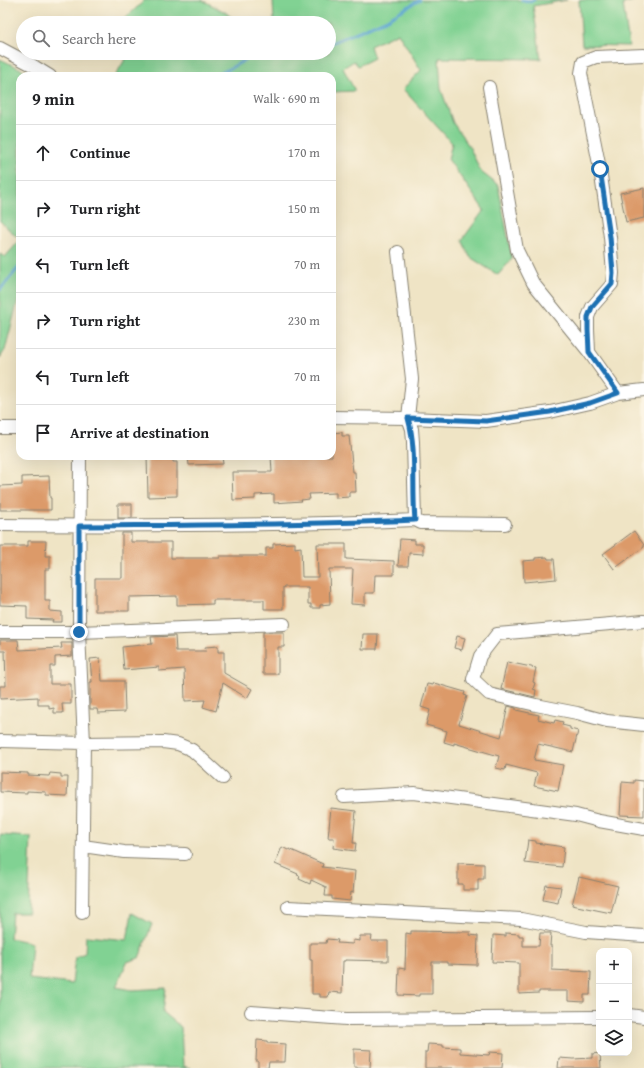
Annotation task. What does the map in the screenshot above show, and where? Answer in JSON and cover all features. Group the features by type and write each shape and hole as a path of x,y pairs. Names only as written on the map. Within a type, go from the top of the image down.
{"street":[{"path":"0,48 16,56"},
{"path":"589,352 588,317 592,307 612,284 613,273 610,237 600,169 581,73 583,62 596,57 644,54"},
{"path":"23,60 43,72"},
{"path":"488,87 517,250 533,283 589,352 618,393"},
{"path":"398,252 412,379 408,418 412,429 413,442 415,520"},
{"path":"336,417 486,421 550,412 590,403 618,393 644,390"},
{"path":"0,428 16,428"},
{"path":"80,460 79,632 84,743 82,913"},
{"path":"0,525 79,526 280,524 415,520 421,523 504,524"},
{"path":"644,620 497,634 480,656 473,679 489,694 607,721 644,725"},
{"path":"0,632 79,632 284,624"},
{"path":"0,741 84,743 163,742 178,744 192,750 223,778"},
{"path":"344,797 414,793 576,815 599,822 644,829"},
{"path":"83,846 124,852 185,854"},
{"path":"288,907 521,919 586,932 644,936"},
{"path":"251,1012 346,1019 596,1017"},
{"path":"632,1015 644,1017"}],"green space":[{"path":"144,0 202,0 230,16 128,16"},
{"path":"273,0 567,0 533,6 541,59 439,58 441,89 453,123 469,146 481,172 498,185 512,259 498,275 470,257 462,240 484,210 448,159 452,143 403,89 421,70 398,33 370,46 374,58 358,66 354,61 343,68 355,91 336,92 336,72 117,72 125,60 336,60 336,16 274,16"},
{"path":"579,0 636,0 623,4 629,46 582,45"},
{"path":"0,59 28,72 16,72 16,236 0,221"},
{"path":"16,245 16,308 5,350 0,358 0,254 5,257"},
{"path":"0,835 31,837 28,913 12,913 10,938 32,943 29,979 72,984 75,957 85,953 86,936 127,940 132,913 152,924 139,958 127,962 116,987 132,990 166,988 163,1012 181,1027 183,1066 190,1068 0,1068"}],"building":[{"path":"644,188 644,218 626,222 620,193"},
{"path":"342,432 342,436 349,436 353,472 355,472 356,492 349,492 349,497 336,498 336,493 309,494 310,499 274,503 274,494 255,495 255,499 233,500 232,472 272,472 271,460 336,460 336,433"},
{"path":"147,460 173,460 173,462 177,462 177,496 148,497"},
{"path":"188,460 222,460 223,464 189,465"},
{"path":"49,476 51,510 0,510 0,486 22,485 22,477"},
{"path":"118,504 132,504 132,518 118,518"},
{"path":"634,531 644,547 614,569 603,554"},
{"path":"122,533 131,533 131,542 171,542 171,558 266,556 266,548 273,548 273,544 295,543 295,548 301,547 302,577 318,577 317,544 346,544 346,559 394,561 394,575 375,575 374,593 365,593 365,605 351,604 353,569 329,569 330,604 320,605 320,608 311,608 311,604 308,604 308,587 283,587 283,609 264,609 264,600 213,600 213,604 177,605 177,596 129,597 129,611 95,611 95,578 122,578"},
{"path":"400,539 415,540 415,544 423,544 423,554 409,553 408,566 398,566"},
{"path":"28,541 46,541 45,556 50,556 50,569 45,569 45,601 50,601 50,611 62,612 62,622 52,622 53,620 27,619 27,606 0,605 0,546 28,546"},
{"path":"547,557 548,559 554,559 556,579 524,582 523,561"},
{"path":"263,632 284,632 284,647 278,647 278,674 263,674"},
{"path":"363,634 378,634 377,649 362,649"},
{"path":"175,636 176,651 206,651 205,647 218,646 218,652 224,652 224,673 252,689 247,698 223,683 216,711 203,707 205,700 185,701 184,669 159,671 159,667 124,670 122,647 152,644 151,637"},
{"path":"457,636 465,638 462,650 454,648"},
{"path":"0,640 18,640 19,650 62,648 61,643 72,643 72,656 55,657 55,666 50,666 50,684 71,684 71,704 62,704 63,713 54,713 54,708 49,709 49,705 38,705 38,697 0,699 0,686 6,686 5,651 0,651"},
{"path":"100,658 102,681 124,681 125,712 98,713 97,709 90,709 90,682 92,682 90,659"},
{"path":"507,662 536,668 533,682 535,683 533,689 536,690 535,697 501,689"},
{"path":"434,683 465,692 464,695 467,696 459,724 501,737 508,706 516,708 516,710 539,715 538,719 554,723 555,720 563,722 562,725 578,731 573,752 538,744 534,760 563,765 558,791 534,786 537,773 506,765 505,770 496,768 499,756 454,743 454,745 444,742 447,731 426,725 430,710 421,707 427,684 433,685"},
{"path":"0,772 28,773 28,775 49,776 50,773 61,774 61,777 68,777 67,796 46,795 46,792 0,792"},
{"path":"634,780 644,781 644,816 620,815 622,782 634,783"},
{"path":"331,808 356,811 353,843 356,843 355,851 333,848 334,838 328,838"},
{"path":"528,840 536,841 536,843 564,847 562,867 525,863"},
{"path":"282,847 323,864 322,867 355,871 353,893 351,892 350,901 332,899 332,896 325,896 326,887 311,880 310,884 299,879 300,876 297,875 298,874 275,864"},
{"path":"458,863 484,864 484,879 478,879 478,890 463,890 463,884 458,884"},
{"path":"579,877 618,886 611,913 572,905"},
{"path":"546,885 561,887 558,903 543,900"},
{"path":"411,931 470,932 470,935 478,936 477,965 432,962 432,994 419,994 419,996 398,995 399,968 405,969 406,933 411,934"},
{"path":"506,933 519,934 519,936 523,936 523,946 539,946 540,933 551,933 550,946 552,946 552,970 591,972 590,995 584,995 584,1002 568,1001 568,991 539,991 539,993 519,994 519,963 492,962 493,935 506,936"},
{"path":"360,936 372,936 371,941 388,941 388,961 345,960 343,961 342,993 329,992 328,997 320,997 320,994 312,994 312,960 310,960 310,943 326,943 327,939 338,940 337,943 353,944 353,940 360,941"},
{"path":"257,1040 267,1041 267,1043 286,1044 285,1062 269,1062 268,1068 258,1068 258,1061 256,1061"},
{"path":"428,1044 460,1048 460,1053 489,1055 490,1052 503,1053 502,1068 425,1068 425,1052 427,1052"},
{"path":"354,1049 371,1050 370,1068 354,1067"},
{"path":"592,1054 596,1054 596,1056 600,1056 601,1068 558,1068 559,1058 592,1058"}],"waterway":[{"path":"336,41 385,20 420,0"},
{"path":"522,0 534,0"},
{"path":"222,72 245,60"},
{"path":"0,290 16,271"}],"route":[{"path":"79,632 79,526 351,523 415,520 413,442 412,429 408,418 486,421 550,412 590,403 618,393 589,352 588,317 592,307 612,284 613,273 610,237 600,169"}]}
